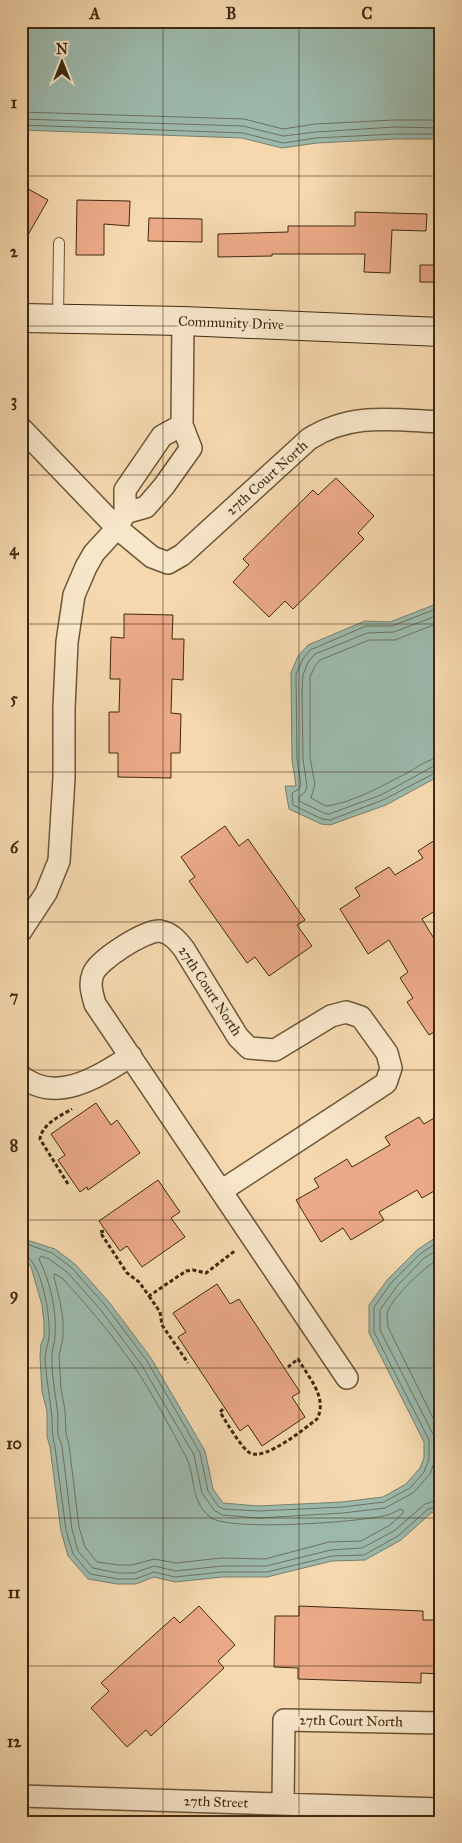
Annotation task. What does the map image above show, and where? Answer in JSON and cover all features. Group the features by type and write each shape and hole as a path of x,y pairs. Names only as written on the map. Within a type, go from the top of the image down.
{"street":[{"name":"Community Drive","path":"21,318 183,321 441,332"},
{"path":"21,931 46,893 59,861 64,778 64,708 67,642 74,595 94,553 121,521 146,507 164,486 191,448 182,425 183,321"},
{"name":"27th Court North","path":"21,428 121,521 152,557 168,563 182,556 309,439 323,430 355,421 441,422"},
{"path":"121,521 126,490 162,436 182,425"},
{"name":"27th Court North","path":"221,1191 386,1083 392,1068 387,1053 361,1017 346,1012 331,1016 275,1050 250,1048 238,1037 174,936 158,931 143,935 103,960 93,972 91,988 96,1004 252,1238 347,1378"},
{"path":"21,1076 30,1084 48,1088 64,1088 81,1084 97,1077 131,1056"},
{"name":"27th Court North","path":"283,1804 284,1720 441,1723"},
{"name":"27th Street","path":"21,1796 441,1809"}],"lane":[{"path":"58,319 59,243"}],"path":[{"path":"68,1184 40,1140 44,1128 76,1106"},
{"path":"104,1231 100,1232 128,1273 139,1282 160,1312 162,1325 188,1363"},
{"path":"149,1296 186,1271 193,1270 206,1273 252,1238"},
{"path":"223,1410 220,1412 248,1452 258,1455 268,1452 317,1419 321,1411 321,1397 298,1359 288,1367"}],"water":[{"path":"21,21 441,21 441,139 317,143 282,148 242,138 21,130"},
{"path":"441,602 441,775 386,805 330,825 321,824 289,809 285,786 296,786 292,760 291,673 298,656 308,645 365,621 390,622"},
{"path":"441,1234 441,1510 431,1513 401,1540 365,1560 332,1561 267,1577 222,1577 175,1582 154,1577 136,1584 117,1584 88,1579 68,1556 61,1531 47,1437 47,1411 42,1392 40,1356 44,1337 44,1323 42,1305 31,1267 21,1256 21,1238 55,1249 75,1264 109,1302 151,1358 205,1451 213,1489 223,1503 258,1506 342,1502 383,1497 406,1484 420,1468 424,1458 424,1442 369,1333 369,1305 388,1279 417,1250"}],"building":[{"path":"21,185 48,200 21,247"},
{"path":"77,200 130,201 129,226 104,224 104,255 76,255"},
{"path":"355,212 427,214 426,231 392,230 390,273 364,272 365,254 272,254 272,256 218,257 218,234 288,232 288,226 355,226"},
{"path":"149,218 202,219 202,242 148,241"},
{"path":"420,265 441,265 441,282 420,282"},
{"path":"336,478 374,516 358,533 364,539 293,609 285,601 269,617 233,582 249,565 243,559 313,490 318,495"},
{"path":"124,614 173,615 172,639 184,639 183,680 172,679 171,713 181,714 180,753 171,753 171,778 118,777 118,753 109,753 109,712 119,712 120,679 110,679 111,637 124,638"},
{"path":"225,826 239,846 248,839 305,920 297,925 312,946 269,976 255,957 247,963 189,881 195,877 181,857"},
{"path":"441,836 441,907 422,919 441,950 441,1028 429,1035 407,1002 413,998 400,978 408,972 389,940 368,954 340,909 360,896 355,888 389,867 395,875 423,858 418,851"},
{"path":"96,1103 111,1125 117,1120 140,1153 88,1190 87,1187 80,1192 58,1160 65,1155 51,1134"},
{"path":"441,1114 441,1187 422,1198 417,1190 379,1212 384,1220 351,1240 343,1228 321,1242 296,1200 319,1187 314,1179 347,1159 352,1167 390,1145 385,1137 419,1117 424,1124"},
{"path":"158,1180 180,1212 171,1218 185,1237 142,1267 127,1246 120,1251 99,1221"},
{"path":"217,1284 230,1304 239,1299 300,1392 292,1397 305,1417 262,1446 248,1425 240,1431 178,1337 186,1332 173,1313"},
{"path":"199,1606 235,1645 218,1661 224,1668 151,1736 146,1730 127,1747 91,1708 109,1691 101,1683 174,1617 180,1623"},
{"path":"299,1606 423,1611 423,1620 441,1620 441,1674 421,1673 421,1683 298,1679 298,1668 274,1667 275,1616 299,1616"}]}
